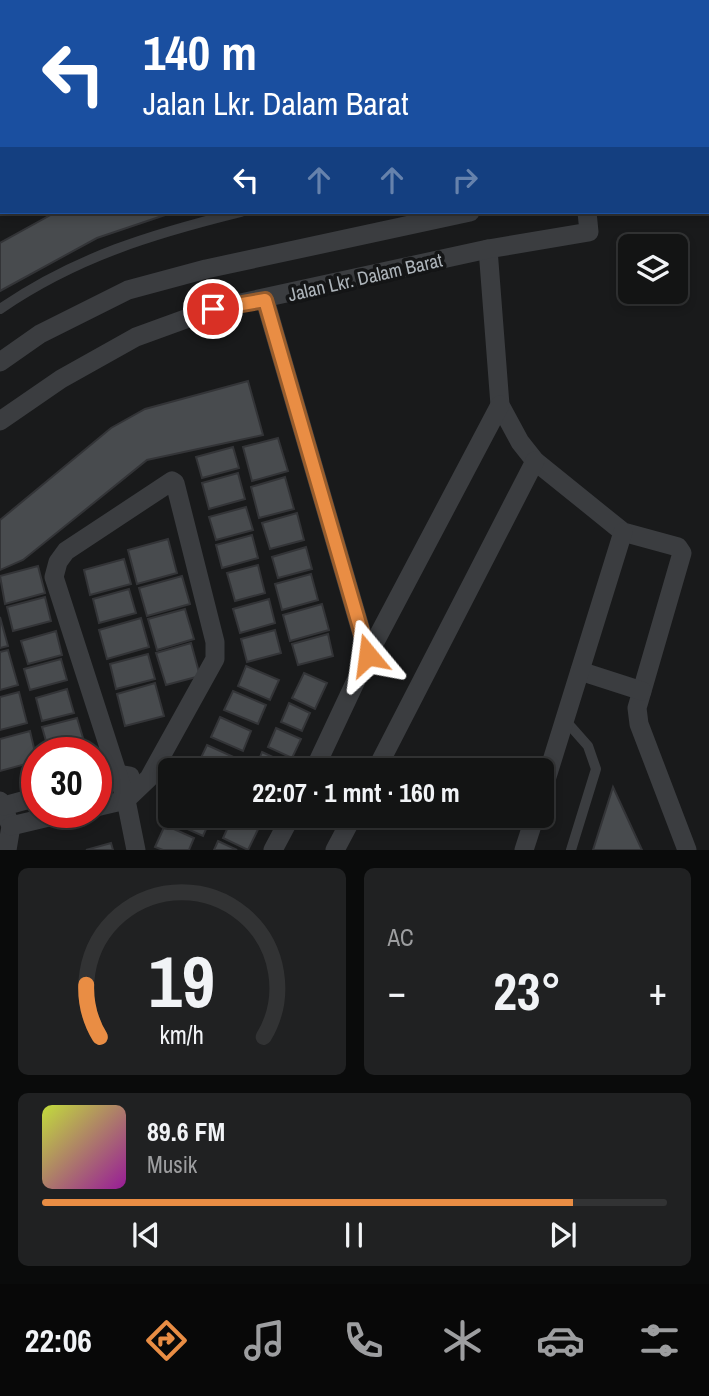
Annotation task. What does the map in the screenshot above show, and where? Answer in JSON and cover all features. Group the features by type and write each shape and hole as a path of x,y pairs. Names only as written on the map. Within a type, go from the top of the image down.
{"street":[{"path":"0,362 40,334 128,290 206,269 461,214"},
{"name":"Jalan Lkr. Dalam Barat","path":"0,421 61,379 136,337 213,309 265,300 488,249 589,221"},
{"path":"488,249 500,405 520,442 535,461 623,532 678,547 682,553 638,708 639,724 687,850"},
{"path":"265,300 368,655"},
{"path":"320,758 368,655 500,405"},
{"path":"382,758 535,461"},
{"path":"112,803 127,800 149,778 215,659 216,650 175,483 172,481 66,551 58,562 54,578 127,800 136,850"},
{"path":"553,758 623,532"},
{"path":"580,671 642,691"},
{"path":"112,776 149,778"},
{"path":"7,850 10,826 2,804 21,800"},
{"path":"10,826 21,823"},
{"path":"273,850 284,828"},
{"path":"335,850 347,828"},
{"path":"524,850 530,828"}],"lane":[{"path":"0,309 41,281 96,255 152,234 233,214"},
{"path":"565,719 588,746 596,769 571,850"}],"building":[{"path":"52,214 168,214 97,238 0,291 0,243"},
{"path":"248,381 263,435 147,460 23,560 0,570 0,520 111,428 145,409"},
{"path":"278,438 288,471 252,481 243,447"},
{"path":"233,447 239,468 202,478 196,457"},
{"path":"238,473 245,499 209,509 202,483"},
{"path":"285,477 294,509 259,518 251,487"},
{"path":"246,507 253,530 216,540 209,517"},
{"path":"297,513 304,540 270,549 262,523"},
{"path":"252,535 258,558 222,568 216,545"},
{"path":"168,539 177,573 137,584 128,550"},
{"path":"306,547 312,569 278,578 272,557"},
{"path":"124,559 131,584 90,595 84,570"},
{"path":"258,565 265,593 235,601 227,573"},
{"path":"38,566 45,593 5,604 0,576"},
{"path":"311,574 318,600 282,610 275,584"},
{"path":"182,576 190,604 147,616 139,588"},
{"path":"129,589 136,613 99,623 93,599"},
{"path":"45,597 51,621 13,631 7,607"},
{"path":"269,599 275,623 240,633 233,609"},
{"path":"322,604 329,630 290,641 283,615"},
{"path":"185,609 194,639 157,650 148,619"},
{"path":"0,617 8,646 0,648"},
{"path":"141,618 149,647 107,659 99,630"},
{"path":"275,630 281,653 247,662 241,639"},
{"path":"56,631 62,655 28,664 21,641"},
{"path":"328,634 333,656 298,665 292,644"},
{"path":"191,643 200,676 166,685 156,653"},
{"path":"8,650 18,685 0,690 0,652"},
{"path":"148,654 155,679 116,689 110,664"},
{"path":"61,659 67,680 30,690 24,669"},
{"path":"246,666 279,680 270,700 238,686"},
{"path":"304,673 327,683 315,709 292,698"},
{"path":"155,683 164,716 125,726 117,694"},
{"path":"67,689 74,713 42,721 36,698"},
{"path":"233,691 266,705 258,724 224,710"},
{"path":"19,692 27,723 0,730 0,697"},
{"path":"289,703 310,713 302,731 281,722"},
{"path":"220,717 251,731 243,751 211,737"},
{"path":"77,718 83,737 45,737 42,727"},
{"path":"276,728 301,739 292,758 268,747"},
{"path":"30,731 31,737 21,737 21,765 0,771 0,739"},
{"path":"207,745 236,758 201,758"},
{"path":"262,752 275,758 260,758"},
{"path":"613,787 642,850 593,850"},
{"path":"164,828 172,828 194,838 189,850 163,850 155,847"},
{"path":"185,828 207,828 203,836"},
{"path":"228,828 259,828 248,850 223,838"},
{"path":"218,841 237,850 214,850"},
{"path":"111,843 113,850 86,850"}],"route":[{"path":"213,309 265,300 368,655"}]}
